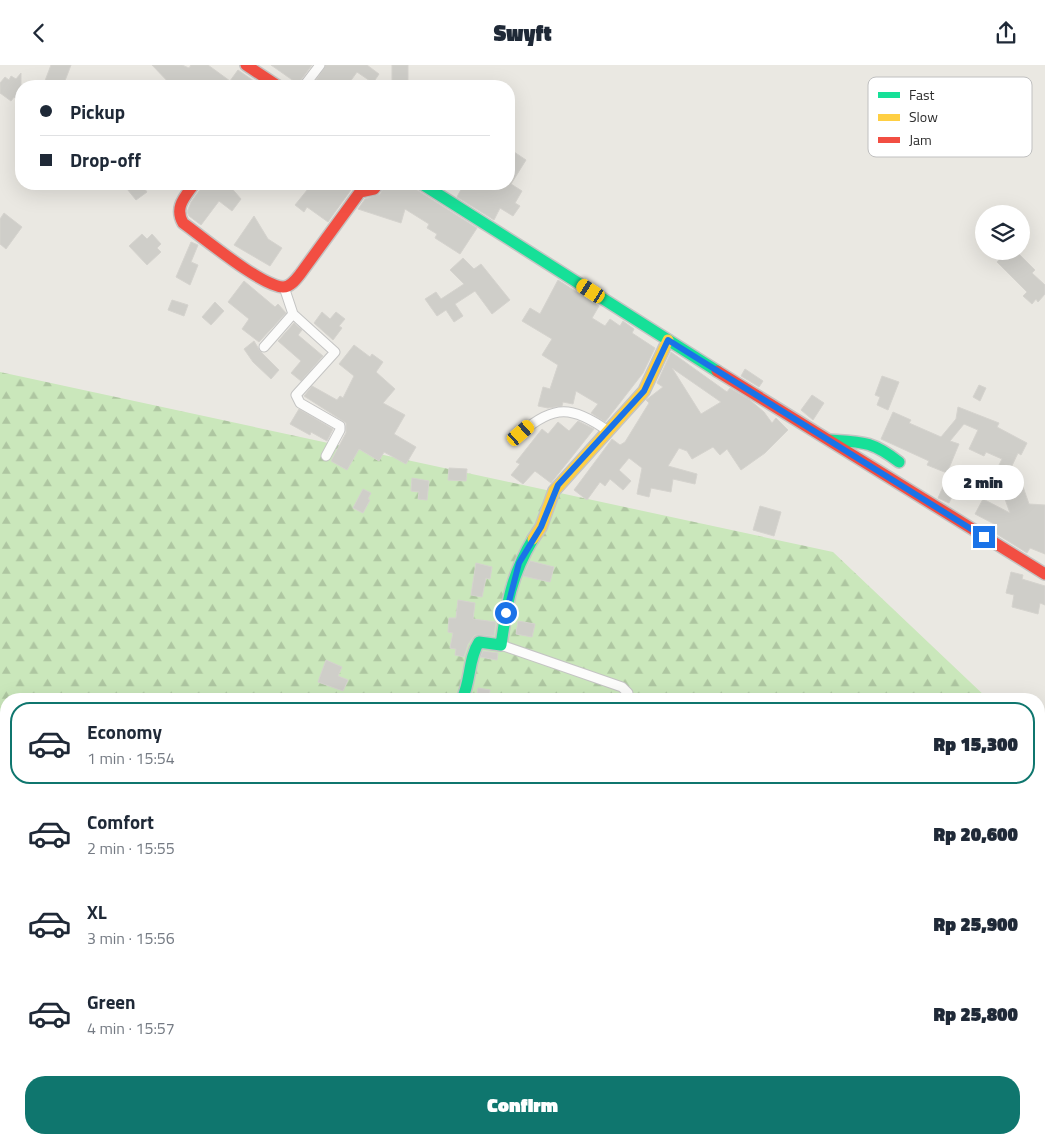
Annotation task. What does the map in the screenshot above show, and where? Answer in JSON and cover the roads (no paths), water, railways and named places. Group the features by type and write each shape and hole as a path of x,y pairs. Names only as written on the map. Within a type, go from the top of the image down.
{"street":[{"path":"246,65 269,80"},
{"path":"309,80 320,65"},
{"path":"190,190 178,209 178,216 183,223 258,276 284,287 290,285 301,273 360,192 369,190"},
{"path":"431,190 668,340 1045,574"},
{"path":"284,287 293,314 335,352 296,395 300,403 340,426 340,430 326,456"},
{"path":"264,347 293,314"},
{"path":"502,645 508,596 519,563 541,527 554,491 644,391 668,340"},
{"path":"521,433 544,416 569,411 584,414 608,431"},
{"path":"828,440 860,442 879,447 899,462"},
{"path":"465,693 468,685 474,648 479,642 502,645 622,687 628,693"}]}
